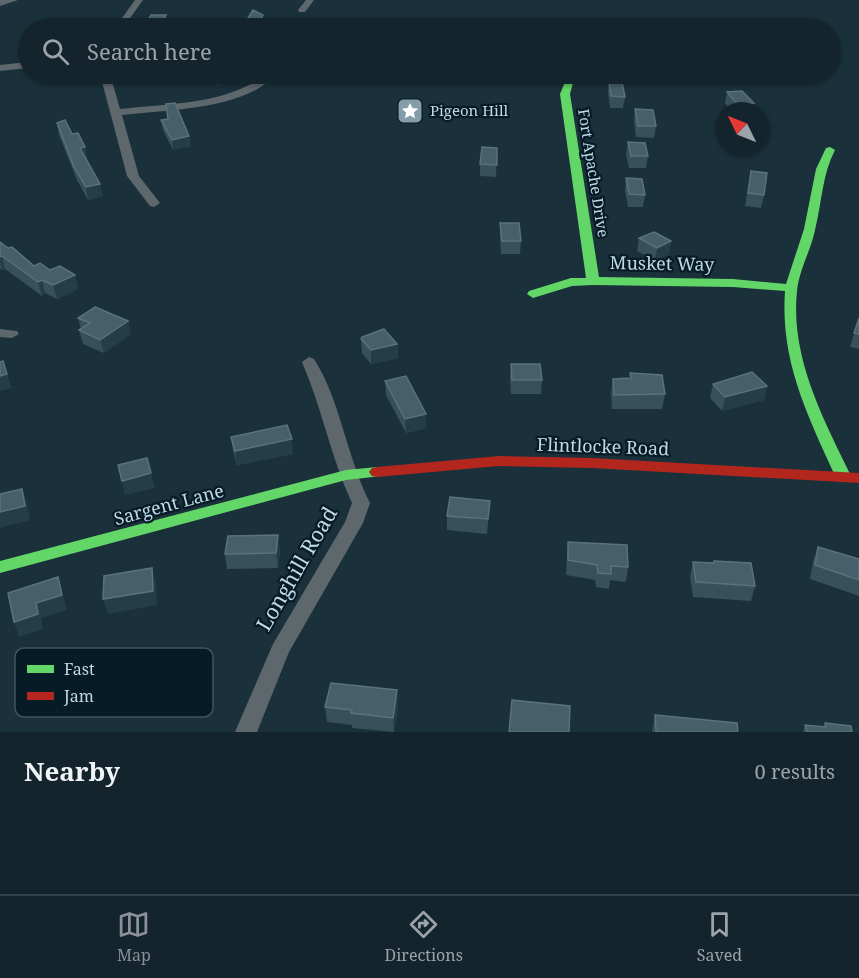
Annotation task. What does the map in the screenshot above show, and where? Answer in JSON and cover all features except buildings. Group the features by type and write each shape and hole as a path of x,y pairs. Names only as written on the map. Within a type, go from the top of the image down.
{"street":[{"path":"0,3 14,0"},
{"path":"126,18 139,0"},
{"path":"302,10 310,0"},
{"path":"0,68 18,66"},
{"path":"108,84 133,176 154,203"},
{"path":"115,113 238,93 260,84"},
{"name":"Fort Apache Drive","path":"568,84 565,94 592,281"},
{"path":"830,150 820,162 811,226 792,288 789,318 793,354 844,478"},
{"name":"Musket Way","path":"533,294 571,282 592,281 733,283 792,288"},
{"name":"Longhill Road","path":"246,732 260,687 282,642 354,523 361,503 346,475 320,384 309,362"},
{"name":"Flintlocke Road","path":"346,475 500,461 592,463 859,478"},
{"name":"Sargent Lane","path":"0,567 346,475"}],"traffic: fast":[{"path":"568,84 565,94 593,281"},
{"path":"830,150 821,169 810,229 792,283 790,316 792,340 804,387 844,478"},
{"path":"533,294 571,282 593,281 733,283 792,288"},
{"path":"0,567 346,475 377,472"}],"traffic: jam":[{"path":"377,472 499,461 592,463 859,478"}],"place":[{"name":"Pigeon Hill","path":"410,111"}]}
